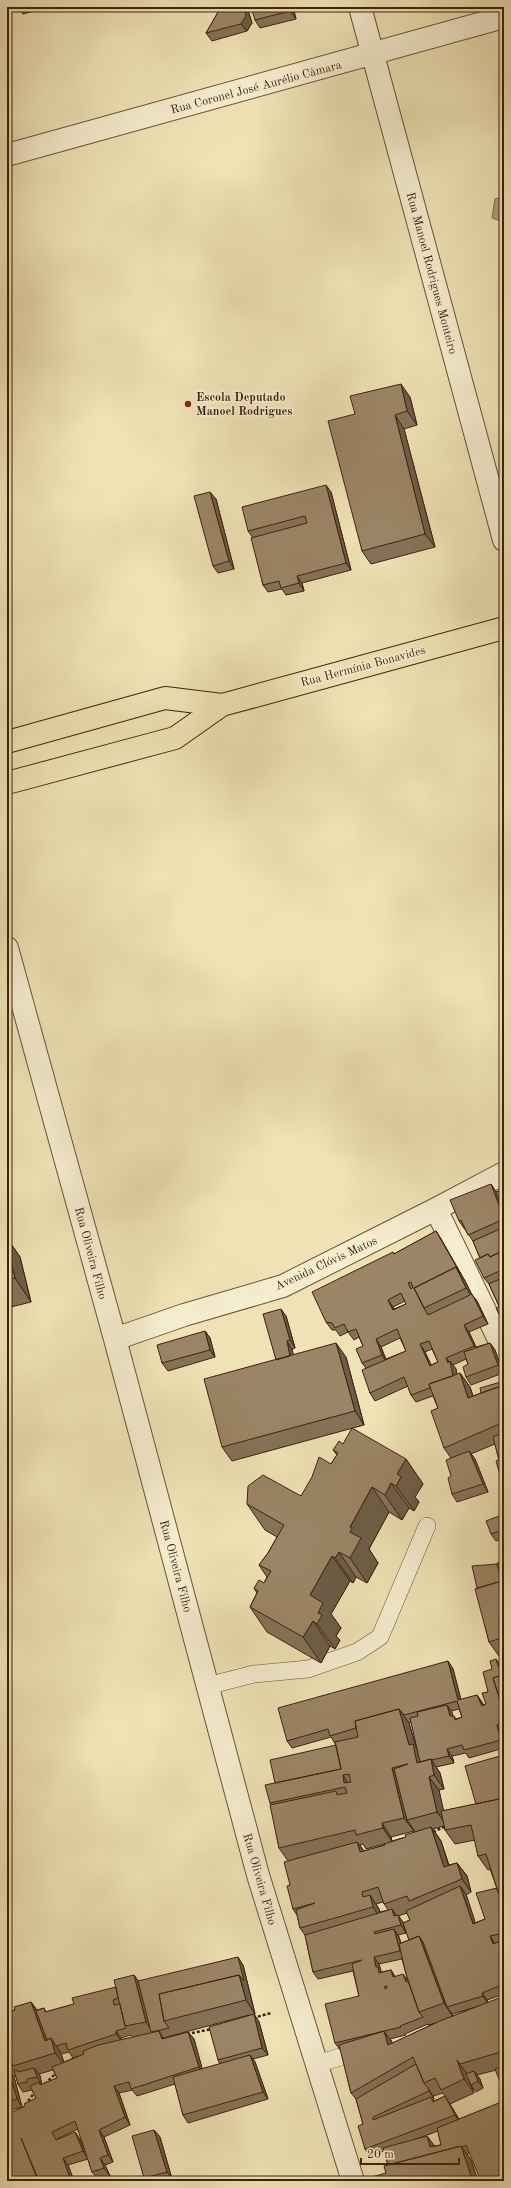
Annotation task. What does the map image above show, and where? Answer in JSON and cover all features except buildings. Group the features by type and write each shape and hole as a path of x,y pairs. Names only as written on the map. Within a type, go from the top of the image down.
{"main road":[{"name":"Rua Hermínia Bonavides","path":"7,783 175,738 222,705 503,631"},
{"name":"Rua Hermínia Bonavides","path":"7,742 165,698 222,705"}],"street":[{"name":"Rua Manoel Rodrigues Monteiro","path":"360,7 504,540"},
{"name":"Rua Coronel José Aurélio Câmara","path":"7,155 372,55 504,17"},
{"name":"Rua Oliveira Filho","path":"7,948 115,1339 258,1875 353,2181"},
{"name":"Avenida Clóvis Matos","path":"115,1339 184,1315 283,1286 504,1173"},
{"path":"436,1209 504,1350"}],"lane":[{"path":"208,1686 254,1674 308,1669 357,1652 380,1637 427,1526"},
{"path":"317,2064 437,2028"}],"path":[{"path":"431,1833 452,1824"},
{"path":"248,2020 299,2005"},
{"path":"181,2035 219,2027"},
{"path":"155,2040 173,2036"},
{"path":"41,2086 58,2071"},
{"path":"7,2118 14,2116 36,2090"}],"shaded area":[{"path":"504,196 504,222 492,218 495,199"}],"place":[{"name":"Escola Deputado Manoel Rodrigues","path":"188,404"}]}
